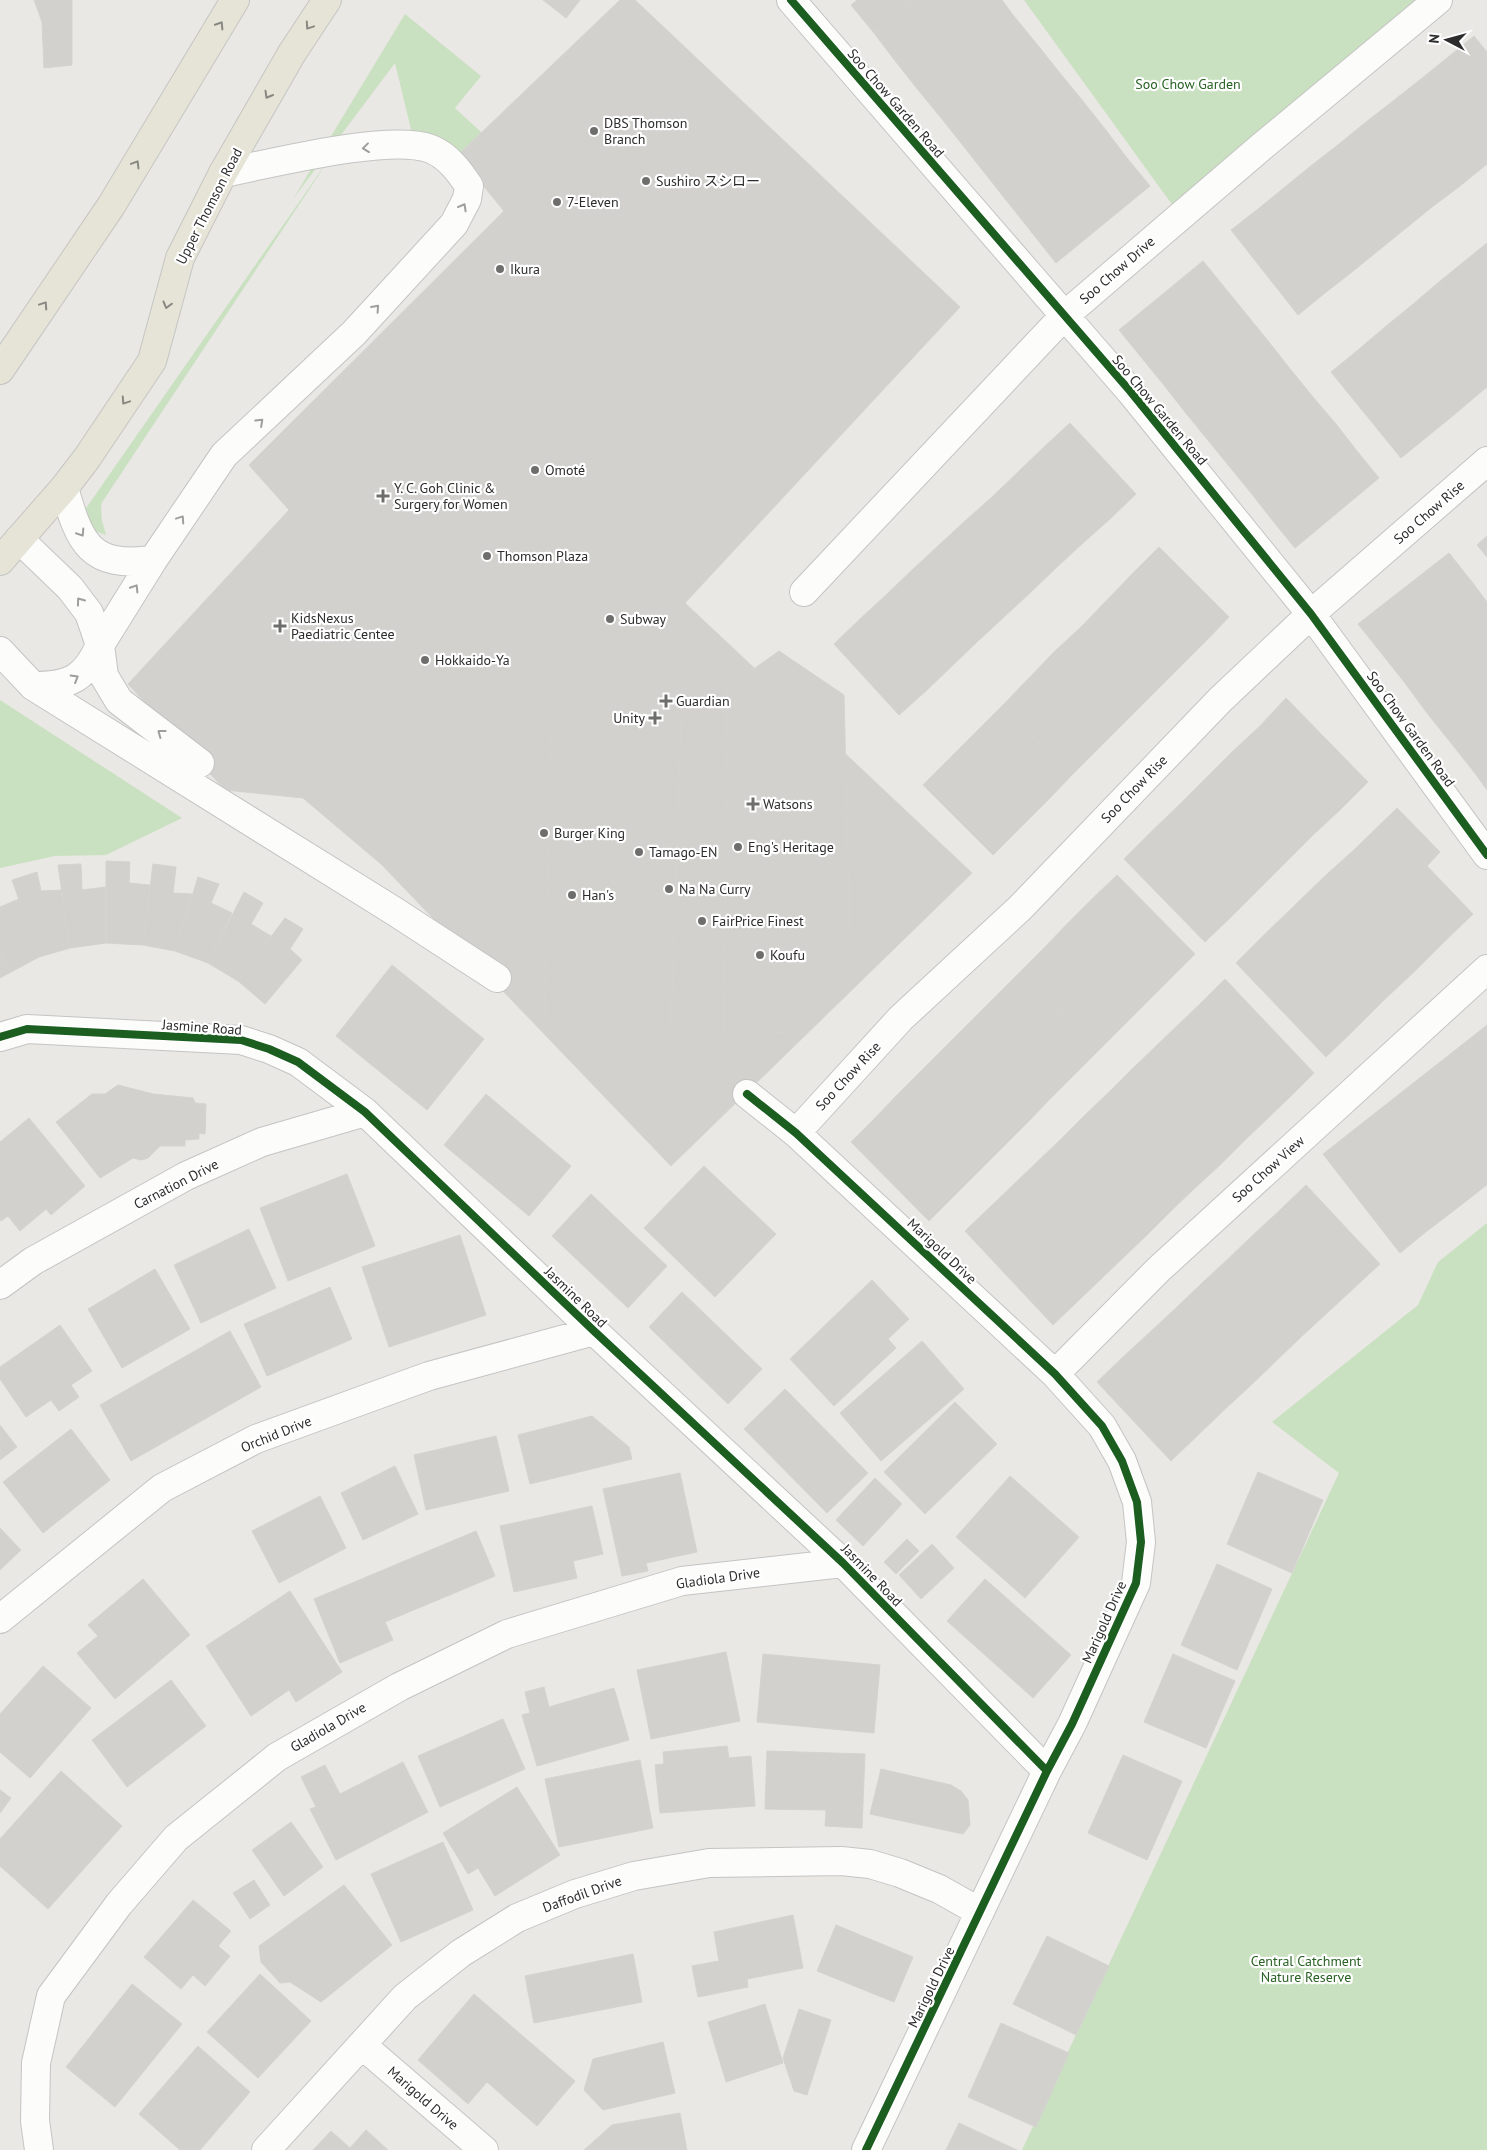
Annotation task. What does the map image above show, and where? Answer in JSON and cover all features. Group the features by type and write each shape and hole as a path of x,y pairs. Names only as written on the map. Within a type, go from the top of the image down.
{"main road":[{"path":"0,370 111,206 235,0"},
{"name":"Upper Thomson Road","path":"0,561 6,541 64,488 152,361 180,258 224,173 292,53 327,0"}],"street":[{"name":"Soo Chow Garden Road","path":"791,0 1130,392 1311,614 1487,855"},
{"name":"Soo Chow Drive","path":"804,592 1064,316 1253,154 1438,0"},
{"path":"34,686 64,684 74,680 84,672 94,660 100,645 153,560 224,455 354,333 432,245 454,224 467,199 469,186 458,169 447,158 430,149 415,146 389,145 334,152 224,173"},
{"name":"Soo Chow Rise","path":"796,1132 902,1018 1020,908 1220,700 1311,614 1487,462"},
{"path":"64,488 74,524 93,551 110,560 124,562 153,560"},
{"path":"6,541 70,588 89,613 100,645 104,676 119,701 200,763"},
{"path":"0,651 34,686 394,911 497,978"},
{"name":"Soo Chow View","path":"1055,1374 1159,1269 1487,969"},
{"name":"Jasmine Road","path":"0,1037 27,1029 241,1040 270,1049 298,1062 365,1112 594,1331 843,1562 1011,1737 1047,1771"},
{"name":"Marigold Drive","path":"747,1094 796,1132 1055,1374 1102,1426 1122,1461 1137,1502 1141,1542 1136,1583 1072,1724 1047,1771 866,2150"},
{"name":"Carnation Drive","path":"0,1284 33,1261 186,1176 262,1142 365,1112"},
{"name":"Orchid Drive","path":"0,1619 162,1488 256,1439 430,1376 594,1331"},
{"name":"Gladiola Drive","path":"39,2150 35,2120 36,2063 51,1996 119,1904 176,1838 277,1757 399,1687 507,1634 682,1581 843,1562"},
{"name":"Daffodil Drive","path":"266,2150 405,1997 461,1952 518,1918 574,1894 634,1876 709,1863 850,1862 870,1864 900,1873 939,1889 980,1912"},
{"name":"Marigold Drive","path":"362,2045 484,2150"}],"green space":[{"name":"Soo Chow Garden","path":"1024,0 1438,0 1176,210"},
{"path":"405,14 481,76 455,108 482,133 458,155 415,146 395,63 293,199"},
{"path":"334,152 101,504 102,521 106,535 75,524"},
{"path":"0,700 182,818 106,855 55,856 0,868"},
{"name":"Central Catchment Nature Reserve","path":"1487,1223 1487,2150 1022,2150 1339,1473 1272,1422 1418,1305 1438,1262"}],"building":[{"path":"34,0 72,0 72,65 44,68 42,22"},
{"path":"543,0 580,0 566,18"},
{"name":"Thomson Plaza","path":"620,0 635,0 960,307 685,603 972,873 671,1166 381,864 303,798 225,790 128,684 289,510 249,465 504,211 458,155"},
{"path":"857,0 915,0 874,33 851,5"},
{"path":"915,0 974,0 896,62 874,33"},
{"path":"974,0 1002,0 1013,15 919,91 896,62"},
{"path":"1013,15 1036,43 942,119 919,91"},
{"path":"1474,36 1487,52 1487,108 1447,58"},
{"path":"1036,43 1059,72 965,148 942,119"},
{"path":"1447,58 1487,108 1487,164 1421,79"},
{"path":"1059,72 1082,100 987,176 965,148"},
{"path":"1421,79 1487,164 1460,186 1393,101"},
{"path":"1082,100 1105,129 1010,205 987,176"},
{"path":"1393,101 1460,186 1432,207 1366,122"},
{"path":"1366,122 1432,207 1405,229 1339,144"},
{"path":"1105,129 1127,158 1033,234 1010,205"},
{"path":"1339,144 1405,229 1379,250 1312,165"},
{"path":"1127,158 1150,186 1056,263 1033,234"},
{"path":"1312,165 1379,250 1352,272 1285,187"},
{"path":"1285,187 1352,272 1325,293 1258,209"},
{"path":"1258,209 1325,293 1298,315 1231,230"},
{"path":"1487,243 1487,286 1466,260"},
{"path":"1466,260 1487,286 1487,342 1439,282"},
{"path":"1203,261 1225,288 1141,357 1119,330"},
{"path":"1439,282 1487,342 1487,387 1482,391 1412,305"},
{"path":"1225,288 1247,315 1163,384 1141,357"},
{"path":"1412,305 1482,391 1455,414 1385,327"},
{"path":"1247,315 1269,342 1185,412 1163,384"},
{"path":"1385,327 1455,414 1428,436 1358,350"},
{"path":"1269,342 1291,370 1207,439 1185,412"},
{"path":"1358,350 1428,436 1401,458 1331,372"},
{"path":"1291,370 1313,397 1229,466 1207,439"},
{"path":"1313,397 1336,424 1251,493 1229,466"},
{"path":"1070,423 1136,494 1110,519 1044,447"},
{"path":"1336,424 1357,451 1273,521 1251,493"},
{"path":"1044,447 1110,519 1083,543 1018,472"},
{"path":"1357,451 1379,478 1295,548 1273,521"},
{"path":"1018,472 1083,543 1057,567 992,497"},
{"path":"992,497 1057,567 1031,592 965,521"},
{"path":"965,521 1031,592 1004,617 939,545"},
{"path":"1487,536 1487,557 1477,545"},
{"path":"939,545 1004,617 978,641 912,570"},
{"path":"1159,547 1229,617 1203,644 1133,573"},
{"path":"1449,553 1472,582 1382,654 1358,624"},
{"path":"912,570 978,641 952,666 886,595"},
{"path":"1133,573 1203,644 1177,670 1107,600"},
{"path":"1472,582 1487,602 1487,618 1405,683 1382,654"},
{"path":"886,595 952,666 926,691 860,619"},
{"path":"1107,600 1177,670 1151,696 1081,627"},
{"path":"1487,618 1487,666 1427,713 1405,683"},
{"path":"860,619 926,691 899,715 834,644"},
{"path":"1081,627 1151,696 1124,723 1054,652"},
{"path":"634,650 682,694 671,1029 626,1076 544,1029 551,735"},
{"path":"779,651 844,695 851,979 798,1033 724,1031 727,688"},
{"path":"1054,652 1124,723 1098,749 1028,679"},
{"path":"1487,666 1487,714 1451,743 1427,713"},
{"path":"1028,679 1098,749 1072,775 1002,706"},
{"path":"1286,698 1368,782 1341,809 1260,726"},
{"path":"1002,706 1072,775 1046,802 976,732"},
{"path":"1487,714 1487,762 1474,772 1451,743"},
{"path":"1260,726 1341,809 1313,835 1232,752"},
{"path":"976,732 1046,802 1020,828 950,758"},
{"path":"1232,752 1313,835 1286,862 1205,779"},
{"path":"950,758 1020,828 993,855 923,785"},
{"path":"1487,762 1487,790 1474,772"},
{"path":"1205,779 1286,862 1259,889 1178,806"},
{"path":"1178,806 1259,889 1233,915 1151,832"},
{"path":"1397,808 1440,852 1427,866 1473,914 1444,942 1355,849"},
{"path":"1151,832 1233,915 1205,942 1124,859"},
{"path":"1355,849 1444,942 1415,971 1325,876"},
{"path":"106,861 130,862 129,883 150,885 143,945 106,943"},
{"path":"81,864 82,890 106,887 106,943 70,948 58,865"},
{"path":"153,864 176,867 173,893 192,894 175,951 143,945"},
{"path":"37,872 41,891 61,890 70,948 39,957 12,880"},
{"path":"1117,875 1195,954 1171,978 1092,899"},
{"path":"1325,876 1415,971 1385,999 1295,905"},
{"path":"198,877 219,884 211,903 232,913 208,963 175,951"},
{"path":"244,892 263,903 251,924 271,936 238,981 208,963"},
{"path":"19,899 39,957 11,972 0,953 0,907"},
{"path":"1092,899 1171,978 1147,1002 1068,923"},
{"path":"1295,905 1385,999 1356,1028 1265,934"},
{"path":"285,918 303,929 290,949 302,960 265,1004 238,981"},
{"path":"1068,923 1147,1002 1122,1027 1044,948"},
{"path":"1265,934 1356,1028 1326,1057 1236,963"},
{"path":"1044,948 1122,1027 1098,1051 1020,972"},
{"path":"0,953 11,972 0,978"},
{"path":"392,965 484,1039 427,1110 336,1036"},
{"path":"1020,972 1098,1051 1074,1075 996,996"},
{"path":"1225,979 1314,1073 1291,1096 1202,1002"},
{"path":"996,996 1074,1075 1050,1099 972,1020"},
{"path":"1202,1002 1291,1096 1267,1119 1178,1025"},
{"path":"972,1020 1050,1099 1026,1124 947,1045"},
{"path":"1178,1025 1267,1119 1243,1142 1154,1048"},
{"path":"1487,1025 1487,1075 1463,1044"},
{"path":"1463,1044 1487,1075 1487,1133 1435,1066"},
{"path":"947,1045 1026,1124 1002,1148 923,1069"},
{"path":"1154,1048 1243,1142 1220,1165 1130,1071"},
{"path":"1435,1066 1487,1133 1487,1185 1484,1187 1407,1088"},
{"path":"923,1069 1002,1148 978,1172 899,1093"},
{"path":"1130,1071 1220,1165 1196,1187 1107,1094"},
{"path":"118,1085 153,1094 193,1098 195,1103 206,1104 205,1134 199,1133 199,1139 185,1140 185,1146 160,1146 148,1158 141,1160 133,1158 100,1178 56,1122 92,1094 105,1094"},
{"path":"1407,1088 1484,1187 1456,1209 1379,1110"},
{"path":"899,1093 978,1172 954,1196 875,1118"},
{"path":"486,1094 571,1166 529,1216 444,1145"},
{"path":"1107,1094 1196,1187 1172,1210 1083,1117"},
{"path":"1379,1110 1456,1209 1427,1231 1351,1132"},
{"path":"1083,1117 1172,1210 1149,1233 1060,1140"},
{"path":"29,1118 85,1186 51,1215 46,1209 20,1231 8,1216 0,1220 0,1142"},
{"path":"875,1118 954,1196 929,1221 851,1142"},
{"path":"1351,1132 1427,1231 1400,1253 1323,1154"},
{"path":"1060,1140 1149,1233 1125,1256 1036,1163"},
{"path":"1036,1163 1125,1256 1101,1279 1012,1186"},
{"path":"704,1166 776,1234 715,1297 644,1228"},
{"path":"347,1174 375,1246 288,1281 260,1208"},
{"path":"1306,1185 1380,1264 1353,1289 1280,1210"},
{"path":"1012,1186 1101,1279 1077,1302 988,1209"},
{"path":"591,1194 667,1266 628,1308 552,1236"},
{"path":"988,1209 1077,1302 1053,1325 965,1231"},
{"path":"1280,1210 1353,1289 1327,1313 1254,1234"},
{"path":"249,1229 276,1288 201,1323 174,1265"},
{"path":"1254,1234 1327,1313 1301,1337 1228,1259"},
{"path":"460,1235 486,1315 389,1347 362,1267"},
{"path":"1228,1259 1301,1337 1275,1362 1202,1283"},
{"path":"155,1269 190,1329 122,1368 88,1309"},
{"path":"872,1280 909,1319 888,1339 896,1348 834,1406 790,1359"},
{"path":"1202,1283 1275,1362 1249,1387 1176,1308"},
{"path":"330,1287 352,1339 267,1376 244,1324"},
{"path":"682,1292 762,1369 728,1404 649,1327"},
{"path":"1176,1308 1249,1387 1223,1411 1149,1333"},
{"path":"60,1325 92,1371 71,1385 79,1397 59,1411 51,1400 26,1417 0,1379 0,1367"},
{"path":"230,1331 261,1387 131,1461 100,1405"},
{"path":"1149,1333 1223,1411 1197,1436 1123,1357"},
{"path":"922,1341 964,1389 881,1461 840,1413"},
{"path":"1123,1357 1197,1436 1171,1461 1097,1382"},
{"path":"785,1389 868,1473 827,1513 744,1429"},
{"path":"955,1402 997,1444 925,1514 884,1472"},
{"path":"592,1416 629,1447 632,1459 530,1484 518,1435"},
{"path":"0,1425 17,1447 0,1460"},
{"path":"71,1429 110,1480 43,1533 3,1482"},
{"path":"496,1436 509,1491 426,1510 414,1455"},
{"path":"395,1466 418,1514 363,1540 341,1493"},
{"path":"1258,1472 1323,1500 1292,1573 1227,1544"},
{"path":"680,1473 697,1552 646,1563 648,1571 622,1576 603,1489"},
{"path":"1010,1476 1079,1537 1025,1598 956,1537"},
{"path":"875,1478 902,1504 863,1546 836,1520"},
{"path":"320,1496 346,1548 279,1583 252,1531"},
{"path":"592,1506 603,1554 573,1561 577,1578 514,1592 500,1526"},
{"path":"0,1528 21,1550 0,1570"},
{"path":"476,1531 495,1576 385,1622 393,1640 340,1663 314,1599"},
{"path":"907,1539 919,1551 896,1574 884,1562"},
{"path":"932,1544 954,1568 921,1599 899,1575"},
{"path":"1217,1564 1272,1589 1237,1670 1181,1645"},
{"path":"143,1579 190,1635 115,1699 77,1653 98,1636 88,1625"},
{"path":"985,1579 1071,1655 1033,1698 947,1621"},
{"path":"290,1591 342,1672 296,1702 289,1690 251,1716 206,1646"},
{"path":"726,1652 740,1721 651,1739 637,1670"},
{"path":"763,1654 880,1665 874,1733 757,1722"},
{"path":"1173,1654 1235,1681 1206,1748 1144,1722"},
{"path":"43,1666 91,1708 30,1778 0,1752 0,1714"},
{"path":"171,1680 206,1726 127,1787 92,1740"},
{"path":"544,1687 549,1707 614,1688 629,1740 537,1766 522,1715 530,1713 525,1692"},
{"path":"503,1719 525,1769 440,1807 418,1756"},
{"path":"727,1746 729,1758 751,1756 755,1806 660,1813 655,1765 664,1764 663,1752"},
{"path":"767,1751 865,1754 862,1828 825,1826 826,1810 765,1809"},
{"path":"1123,1755 1182,1781 1147,1860 1088,1833"},
{"path":"640,1760 653,1828 559,1847 545,1779"},
{"path":"403,1762 428,1812 336,1860 310,1809 316,1807 301,1777 325,1765 340,1794"},
{"path":"881,1769 951,1785 961,1791 968,1800 970,1825 963,1834 870,1814"},
{"path":"61,1771 122,1826 48,1909 0,1866 0,1839"},
{"path":"517,1787 560,1855 495,1896 478,1868 468,1874 443,1833"},
{"path":"0,1790 11,1798 0,1813"},
{"path":"291,1822 323,1867 284,1896 252,1850"},
{"path":"443,1842 473,1910 401,1942 371,1874"},
{"path":"254,1880 270,1905 250,1919 233,1893"},
{"path":"344,1885 392,1945 321,2002 290,1982 280,1983 261,1962 259,1946"},
{"path":"193,1900 231,1931 218,1946 230,1956 205,1986 193,1975 181,1989 144,1957"},
{"path":"793,1915 803,1968 747,1979 748,1987 698,1997 692,1966 719,1961 714,1932"},
{"path":"836,1925 913,1957 894,2002 817,1971"},
{"path":"1047,1936 1109,1966 1076,2035 1013,2004"},
{"path":"633,1954 642,2002 534,2023 525,1976"},
{"path":"260,1974 311,2021 258,2078 207,2032"},
{"path":"132,1984 182,2024 115,2107 66,2067"},
{"path":"474,1994 575,2081 537,2126 487,2082 468,2104 418,2060"},
{"path":"765,2004 783,2063 726,2082 708,2022"},
{"path":"799,2009 831,2020 807,2095 794,2091 783,2058"},
{"path":"1001,2023 1069,2053 1036,2127 968,2097"},
{"path":"663,2042 675,2093 603,2110 584,2090 593,2059"},
{"path":"198,2046 250,2092 200,2150 180,2150 139,2114"},
{"path":"680,2113 687,2150 584,2150 612,2125"},
{"path":"959,2123 1017,2150 946,2150"},
{"path":"366,2130 388,2150 313,2150 331,2131 350,2148"}],"cycle path":[{"path":"791,0 1130,391 1311,614 1487,855"},
{"path":"0,1037 27,1029 241,1040 269,1049 298,1062 365,1112 594,1331 843,1563 1047,1771"},
{"path":"747,1094 796,1133 1055,1374 1102,1426 1122,1461 1137,1502 1141,1542 1136,1583 1072,1724 1047,1771 866,2150"}],"place":[{"name":"DBS Thomson Branch","path":"594,131"},
{"name":"Sushiro スシロー","path":"646,181"},
{"name":"7-Eleven","path":"557,202"},
{"name":"Ikura","path":"500,269"},
{"name":"Omoté","path":"535,470"},
{"name":"Y. C. Goh Clinic & Surgery for Women","path":"383,496"},
{"name":"Thomson Plaza","path":"487,556"},
{"name":"Subway","path":"610,619"},
{"name":"KidsNexus Paediatric Centee","path":"280,626"},
{"name":"Hokkaido-Ya","path":"425,660"},
{"name":"Guardian","path":"666,701"},
{"name":"Unity","path":"655,718"},
{"name":"Watsons","path":"753,804"},
{"name":"Burger King","path":"544,833"},
{"name":"Eng's Heritage","path":"738,847"},
{"name":"Tamago-EN","path":"639,852"},
{"name":"Na Na Curry","path":"669,889"},
{"name":"Han's","path":"572,895"},
{"name":"FairPrice Finest","path":"702,921"},
{"name":"Koufu","path":"760,955"}]}
